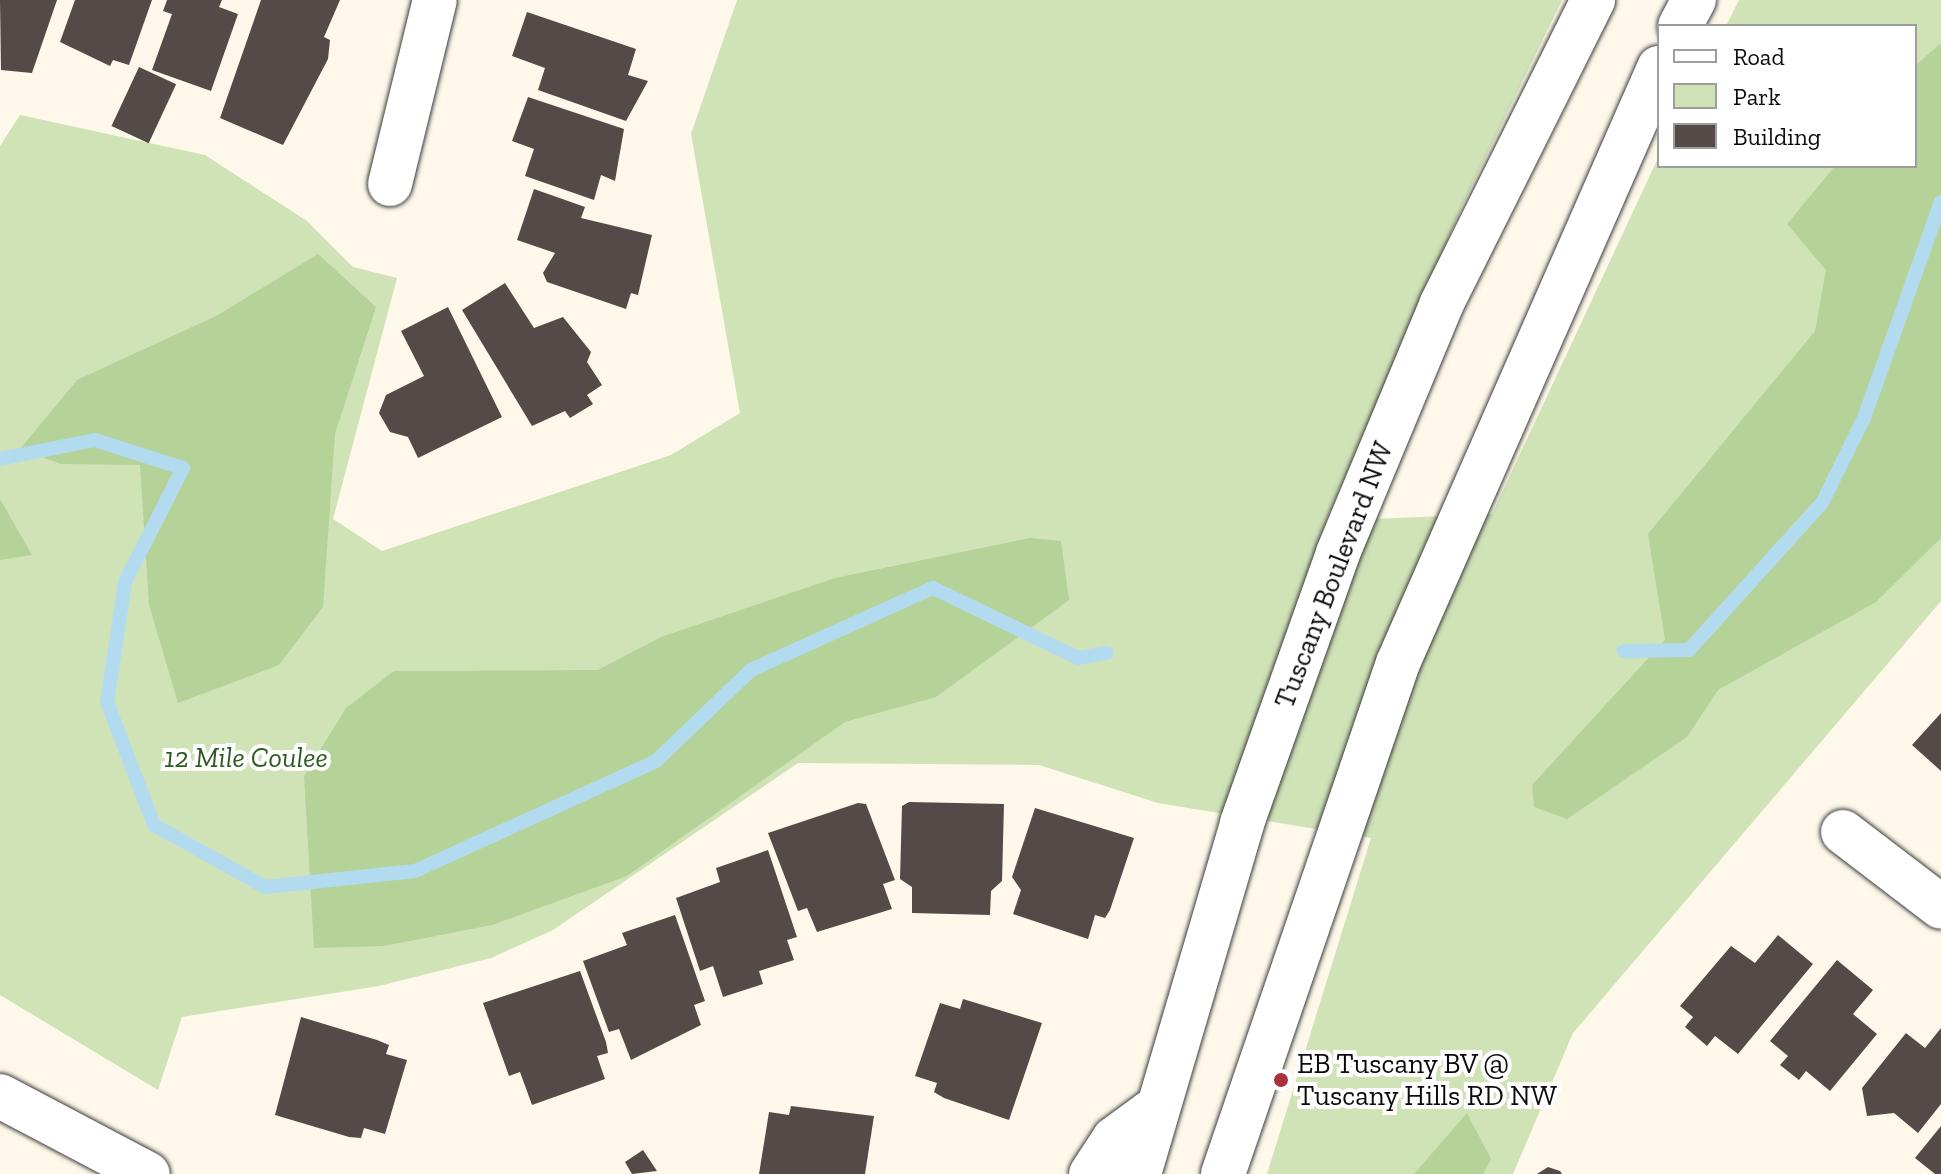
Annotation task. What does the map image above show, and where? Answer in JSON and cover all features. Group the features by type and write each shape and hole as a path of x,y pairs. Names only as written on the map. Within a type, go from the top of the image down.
{"street":[{"path":"390,184 435,0"},
{"name":"Tuscany Boulevard NW","path":"1139,1174 1242,823 1338,553 1441,305 1593,0"},
{"path":"1681,24 1694,0"},
{"path":"1223,1174 1398,663 1657,73"},
{"path":"1843,832 1941,907"},
{"path":"0,1096 148,1174"},
{"path":"1091,1174 1114,1139 1156,1108"}],"green space":[{"name":"12 Mile Coulee","path":"737,0 1562,0 1463,204 1326,521 1492,514 1657,160 1657,168 1917,168 1917,24 1727,24 1739,0 1941,0 1941,601 1573,1033 1513,1174 1267,1174 1371,838 1158,803 1039,765 798,763 553,930 491,958 379,986 182,1017 158,1090 0,995 0,146 20,115 205,155 307,221 353,267 397,278 333,519 382,551 671,455 740,413 691,134"},
{"path":"1941,43 1941,538 1876,602 1718,690 1687,737 1567,819 1534,807 1532,785 1665,640 1648,534 1815,331 1826,270 1787,224 1833,168 1917,168 1917,64"},
{"path":"318,254 376,307 335,434 323,607 279,665 178,703 149,605 140,465 61,464 20,449 77,380 216,316"},
{"path":"0,499 32,555 0,560"},
{"path":"1030,538 1061,541 1069,600 936,697 845,722 627,876 492,925 384,946 314,948 304,776 346,708 394,671 598,670 661,637 835,578"},
{"path":"1467,1113 1491,1159 1483,1174 1414,1174"}],"building":[{"path":"0,0 57,0 32,73 1,70"},
{"path":"75,0 152,0 129,65 113,60 110,66 60,42"},
{"path":"167,0 222,0 219,7 238,14 211,91 152,70 172,14 163,11"},
{"path":"261,0 340,0 324,37 330,40 328,59 283,145 220,118"},
{"path":"527,12 636,49 628,75 648,81 626,121 538,90 545,68 512,56"},
{"path":"139,67 176,84 149,143 112,126"},
{"path":"528,97 624,129 615,181 601,175 594,200 525,176 534,149 512,141"},
{"path":"534,189 585,207 581,218 652,235 638,295 631,293 626,309 547,282 543,273 555,253 517,240"},
{"path":"505,283 534,328 563,317 591,352 587,362 602,385 587,395 593,404 570,418 565,411 532,426 462,310"},
{"path":"448,307 502,417 418,458 408,437 390,432 379,413 386,395 424,376 401,331"},
{"path":"1941,713 1941,771 1912,745"},
{"path":"909,802 1004,804 1002,881 991,891 990,915 912,913 912,887 900,879 902,806"},
{"path":"858,803 866,804 895,880 883,884 892,909 817,932 807,908 798,911 768,833"},
{"path":"1035,808 1134,838 1110,910 1105,918 1095,915 1088,939 1013,914 1021,890 1012,877"},
{"path":"768,850 797,937 787,940 794,960 759,971 763,984 723,997 713,966 700,971 676,898 720,882 716,868"},
{"path":"675,915 705,1001 694,1005 701,1025 631,1060 619,1029 609,1032 583,961 627,945 622,933"},
{"path":"1778,935 1813,964 1738,1054 1715,1036 1707,1046 1685,1027 1693,1017 1680,1006 1731,946 1755,963"},
{"path":"1837,960 1873,990 1853,1014 1877,1034 1830,1091 1806,1071 1799,1080 1780,1065 1788,1056 1770,1041"},
{"path":"580,971 606,1042 608,1053 597,1056 605,1079 532,1105 520,1072 509,1076 483,1003"},
{"path":"963,999 1042,1023 1009,1120 944,1098 934,1092 937,1083 915,1076 940,1003 960,1009"},
{"path":"301,1017 377,1040 389,1045 386,1054 407,1060 385,1134 364,1128 361,1138 349,1137 275,1115"},
{"path":"1941,1028 1941,1104 1918,1133 1894,1113 1867,1116 1862,1088 1906,1033 1925,1048"},
{"path":"791,1106 874,1116 865,1174 759,1174 769,1112 789,1115"},
{"path":"1941,1126 1941,1174 1935,1174 1915,1158"},
{"path":"643,1150 657,1171 632,1174 625,1162"},
{"path":"1548,1167 1560,1171 1562,1174 1537,1174"}],"waterway":[{"path":"1624,651 1689,650 1822,503 1864,418 1941,202"},
{"path":"0,459 95,440 183,468 125,582 107,702 154,825 265,887 415,871 656,761 751,670 933,588 1078,658 1107,653"}],"place":[{"name":"EB Tuscany BV @ Tuscany Hills RD NW","path":"1281,1080"}]}
